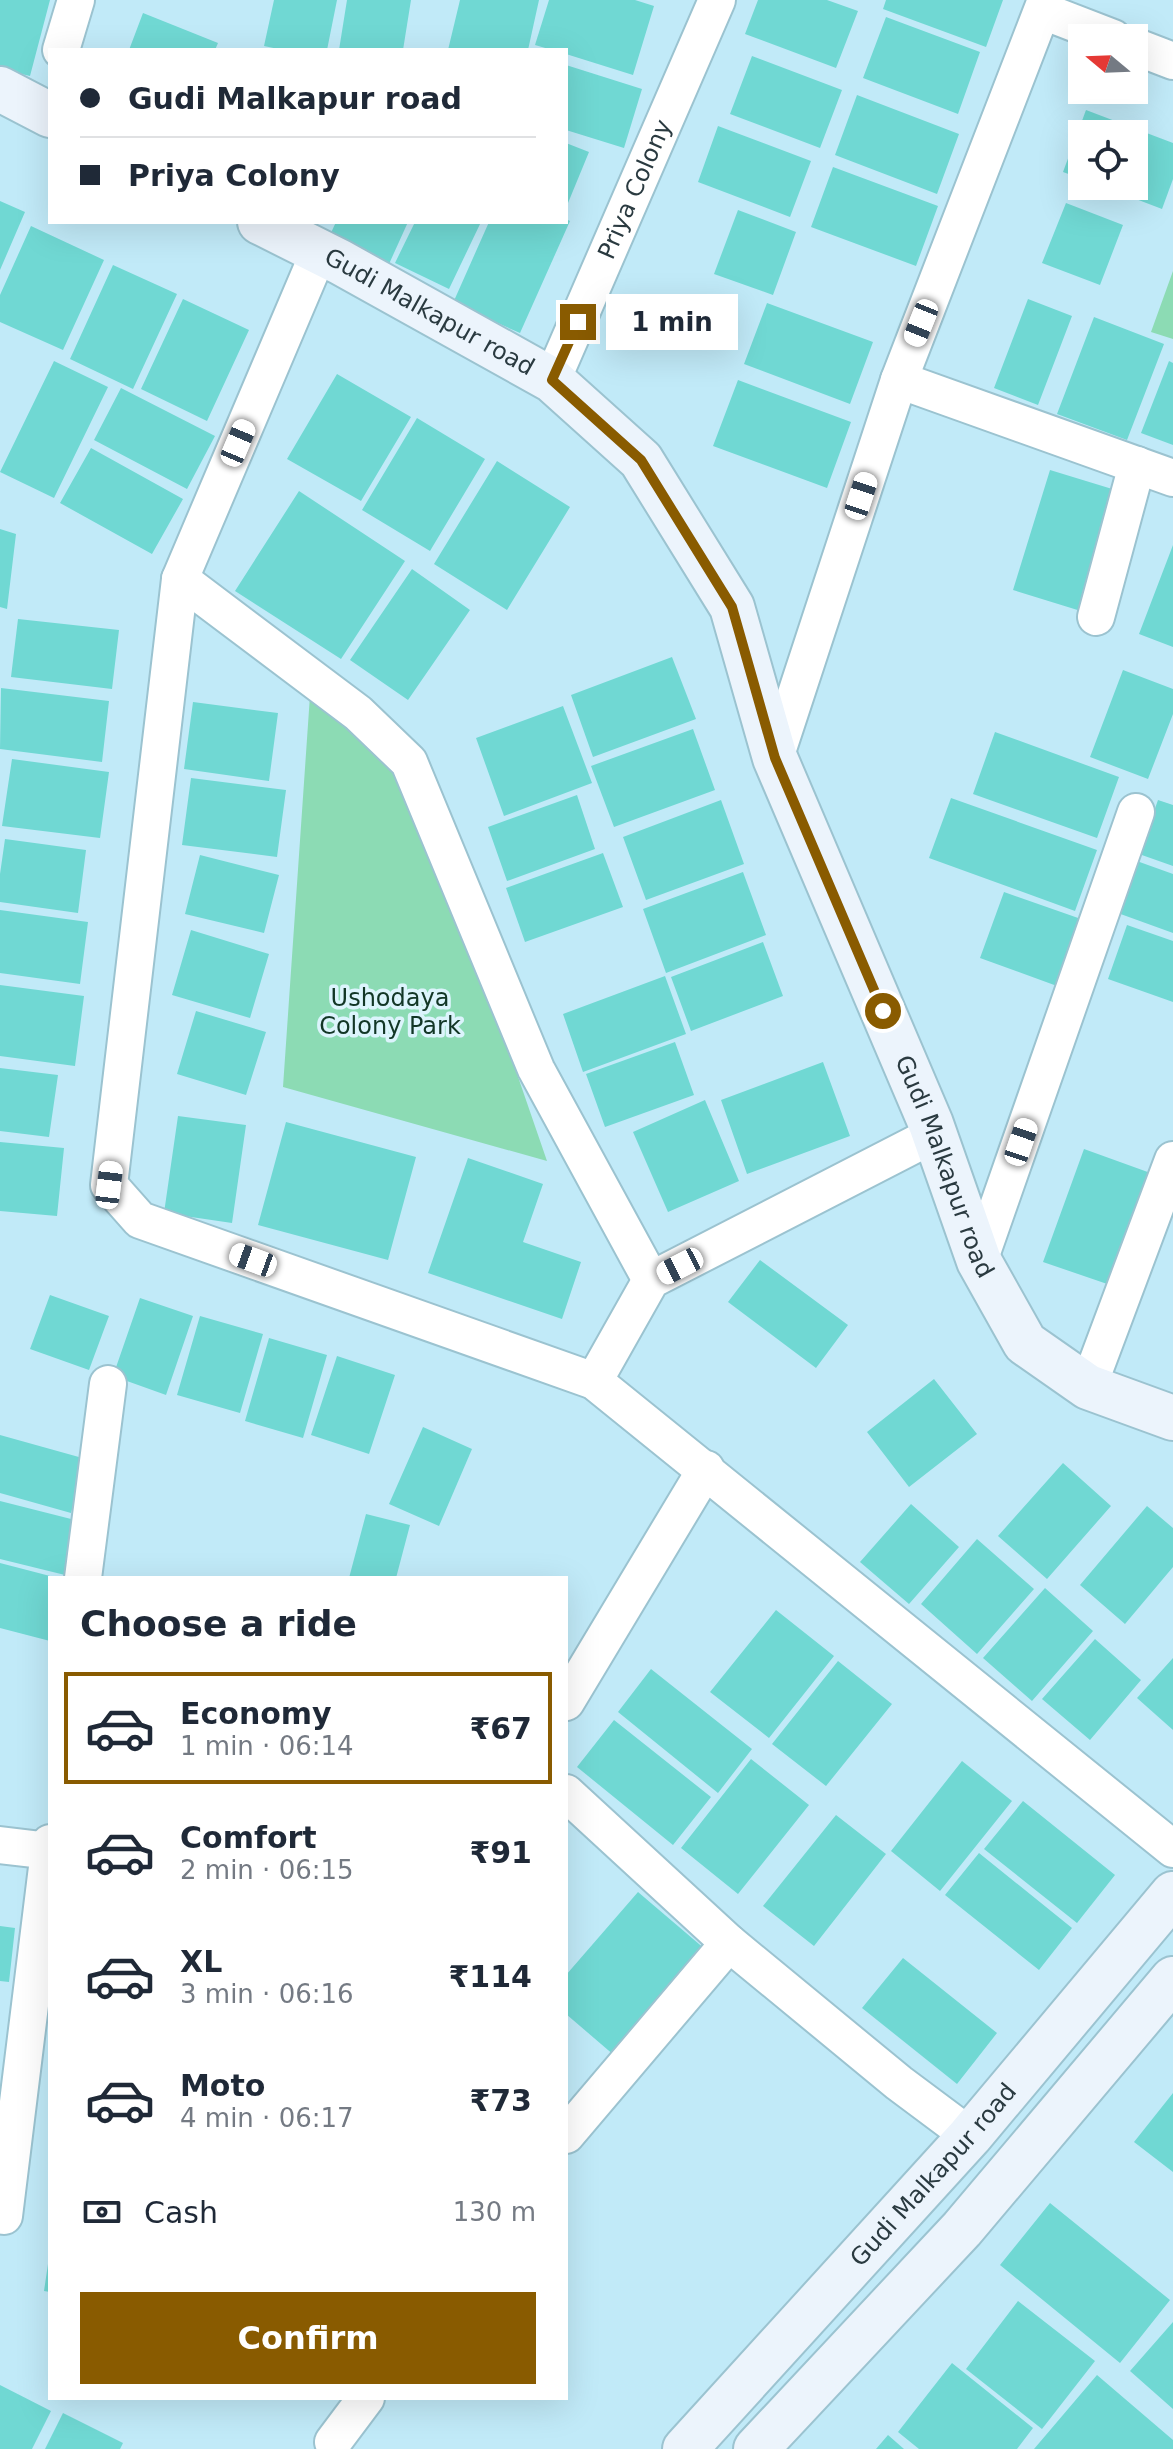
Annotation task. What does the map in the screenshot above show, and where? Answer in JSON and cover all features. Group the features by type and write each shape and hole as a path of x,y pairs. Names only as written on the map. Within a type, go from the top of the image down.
{"street":[{"path":"62,48 76,0"},
{"name":"Priya Colony","path":"552,380 716,0"},
{"path":"775,758 899,380 1044,5 1084,24"},
{"path":"1148,51 1173,61"},
{"path":"0,89 47,104"},
{"name":"Gudi Malkapur road","path":"264,224 552,380 641,460 732,607 775,758 935,1134 979,1261 1025,1343 1088,1387 1173,1418"},
{"path":"319,252 180,579 109,1185 140,1220 594,1381 1173,1849"},
{"path":"899,380 1173,478"},
{"path":"1096,617 1137,465"},
{"path":"180,579 358,713 409,762 536,1069 651,1280"},
{"path":"979,1261 1136,812"},
{"path":"594,1381 651,1280 935,1134"},
{"path":"1088,1387 1173,1160"},
{"path":"83,1576 108,1384"},
{"path":"568,1699 706,1469"},
{"path":"570,1806 729,1943 899,2083 970,2136"},
{"path":"0,1845 48,1850"},
{"path":"4,2216 48,1866"},
{"name":"Gudi Malkapur road","path":"685,2449 970,2136 1173,1894"},
{"path":"568,2133 729,1943"},
{"path":"756,2449 962,2229 1173,1979"},
{"path":"333,2442 364,2400"}],"green space":[{"path":"1173,271 1173,339 1151,332"},
{"name":"Ushodaya Colony Park","path":"311,681 409,760 547,1161 283,1087"}],"building":[{"path":"0,0 50,0 30,76 0,69"},
{"path":"274,0 337,0 327,48 264,46"},
{"path":"347,0 411,0 403,48 339,48"},
{"path":"460,0 539,0 528,48 448,48"},
{"path":"549,0 635,0 654,6 633,75 568,55 568,48 535,45"},
{"path":"758,0 827,0 858,11 836,68 745,34"},
{"path":"886,0 1003,0 986,47 883,9"},
{"path":"143,13 218,43 216,48 130,48"},
{"path":"886,17 980,52 958,114 863,78"},
{"path":"752,56 842,90 820,148 730,114"},
{"path":"568,66 642,89 624,148 568,131"},
{"path":"857,95 959,134 937,194 835,155"},
{"path":"1086,110 1112,120 1082,120"},
{"path":"718,126 811,161 790,217 698,182"},
{"path":"1148,134 1173,143 1173,179 1162,209 1139,200 1148,200"},
{"path":"568,144 589,152 568,203"},
{"path":"833,167 938,206 916,266 811,227"},
{"path":"0,201 25,212 0,270"},
{"path":"1066,203 1123,225 1100,285 1042,263"},
{"path":"738,210 796,232 773,295 714,274"},
{"path":"570,221 520,333 453,303 488,224 568,224"},
{"path":"335,224 407,224 389,264 329,237"},
{"path":"414,224 480,224 449,289 395,263"},
{"path":"31,226 104,260 63,350 0,322 0,295"},
{"path":"113,265 177,294 133,389 70,359"},
{"path":"183,299 249,330 207,421 141,389"},
{"path":"1028,299 1072,316 1038,405 994,388"},
{"path":"767,303 873,342 850,404 744,364"},
{"path":"1094,317 1164,344 1127,440 1057,414"},
{"path":"54,361 108,387 54,498 0,472"},
{"path":"1169,361 1173,363 1173,445 1141,433"},
{"path":"337,374 411,417 361,501 287,459"},
{"path":"738,380 851,422 827,488 713,446"},
{"path":"121,388 215,436 187,489 94,440"},
{"path":"417,418 485,459 430,551 362,510"},
{"path":"91,448 183,499 152,554 60,503"},
{"path":"497,461 570,507 507,610 434,564"},
{"path":"1050,470 1122,492 1084,612 1013,590"},
{"path":"299,491 405,561 341,659 235,591"},
{"path":"0,529 16,534 7,609 0,607"},
{"path":"1173,545 1173,647 1139,634"},
{"path":"412,569 470,610 408,700 350,660"},
{"path":"18,619 119,630 112,689 11,677"},
{"path":"672,657 696,719 593,757 571,695"},
{"path":"1123,670 1173,689 1173,714 1148,779 1090,757"},
{"path":"1,688 109,701 102,762 0,749"},
{"path":"193,702 278,713 269,781 184,769"},
{"path":"563,706 592,783 504,816 476,738"},
{"path":"693,729 715,790 614,827 591,766"},
{"path":"995,732 1119,777 1097,838 973,794"},
{"path":"12,759 109,772 100,838 2,826"},
{"path":"191,778 286,790 277,857 182,845"},
{"path":"577,795 595,849 507,881 488,827"},
{"path":"951,798 1097,850 1075,911 929,858"},
{"path":"721,800 744,864 646,900 623,837"},
{"path":"1158,800 1173,805 1173,866 1139,854"},
{"path":"5,839 86,850 78,913 0,902"},
{"path":"603,853 623,907 525,942 506,888"},
{"path":"200,855 279,875 264,933 185,914"},
{"path":"1134,860 1173,874 1173,933 1115,912"},
{"path":"743,872 766,935 666,973 643,909"},
{"path":"1004,892 1081,919 1057,986 980,958"},
{"path":"0,910 88,922 80,984 0,973"},
{"path":"1127,925 1173,941 1173,1002 1108,979"},
{"path":"191,930 269,954 250,1018 172,995"},
{"path":"763,942 783,996 691,1031 671,977"},
{"path":"665,976 686,1034 583,1072 563,1014"},
{"path":"0,985 84,996 75,1066 0,1056"},
{"path":"196,1011 266,1032 246,1095 177,1074"},
{"path":"675,1042 694,1095 605,1127 586,1074"},
{"path":"823,1062 850,1136 747,1174 721,1100"},
{"path":"0,1068 58,1075 49,1137 0,1131"},
{"path":"705,1100 739,1181 668,1212 633,1132"},
{"path":"178,1116 246,1125 232,1223 164,1213"},
{"path":"286,1122 416,1157 388,1260 258,1225"},
{"path":"0,1142 64,1148 57,1216 0,1211"},
{"path":"1084,1149 1156,1175 1116,1287 1043,1262"},
{"path":"468,1158 543,1184 523,1242 581,1262 562,1319 428,1273"},
{"path":"760,1260 848,1325 816,1368 728,1302"},
{"path":"50,1295 109,1316 89,1370 30,1349"},
{"path":"140,1298 193,1316 166,1395 113,1376"},
{"path":"200,1316 263,1334 240,1413 177,1395"},
{"path":"269,1338 327,1355 303,1438 245,1421"},
{"path":"337,1356 395,1375 369,1454 311,1435"},
{"path":"934,1379 977,1434 909,1487 867,1432"},
{"path":"423,1427 472,1449 439,1526 389,1504"},
{"path":"0,1435 86,1459 71,1513 0,1493"},
{"path":"1063,1463 1111,1506 1047,1579 998,1536"},
{"path":"0,1501 79,1521 65,1575 0,1559"},
{"path":"911,1504 959,1547 909,1604 860,1562"},
{"path":"1147,1506 1173,1528 1173,1567 1125,1624 1080,1585"},
{"path":"366,1514 410,1525 397,1576 350,1576"},
{"path":"977,1539 1034,1589 977,1654 921,1604"},
{"path":"0,1563 50,1576 48,1640 0,1628"},
{"path":"1045,1588 1093,1631 1032,1701 983,1658"},
{"path":"776,1610 834,1656 769,1738 710,1692"},
{"path":"1095,1639 1141,1680 1090,1740 1042,1699"},
{"path":"1173,1658 1173,1730 1137,1698"},
{"path":"838,1661 892,1704 826,1786 772,1744"},
{"path":"651,1669 752,1749 718,1793 618,1712"},
{"path":"614,1720 711,1797 673,1845 577,1767"},
{"path":"751,1759 809,1805 738,1894 681,1848"},
{"path":"962,1761 1012,1801 940,1891 891,1851"},
{"path":"1023,1801 1115,1875 1077,1923 984,1849"},
{"path":"836,1815 886,1854 814,1946 763,1906"},
{"path":"979,1853 1072,1928 1039,1970 945,1895"},
{"path":"638,1892 706,1950 615,2056 568,2016 568,1973"},
{"path":"0,1926 15,1928 9,1982 0,1981"},
{"path":"903,1958 997,2033 957,2084 862,2008"},
{"path":"1173,2093 1173,2172 1134,2142"},
{"path":"1050,2203 1170,2300 1120,2363 1000,2265"},
{"path":"48,2264 48,2292 44,2291"},
{"path":"1018,2301 1095,2361 1042,2429 966,2369"},
{"path":"1173,2322 1173,2409 1130,2371"},
{"path":"952,2363 1033,2428 1017,2449 919,2449 898,2432"},
{"path":"1097,2375 1173,2440 1173,2449 1034,2449"},
{"path":"0,2385 51,2411 32,2449 0,2449"},
{"path":"63,2413 123,2443 120,2449 45,2449"},
{"path":"888,2435 904,2449 876,2449"}],"route":[{"path":"578,322 552,380 641,460 732,607 775,758 883,1011"}]}
